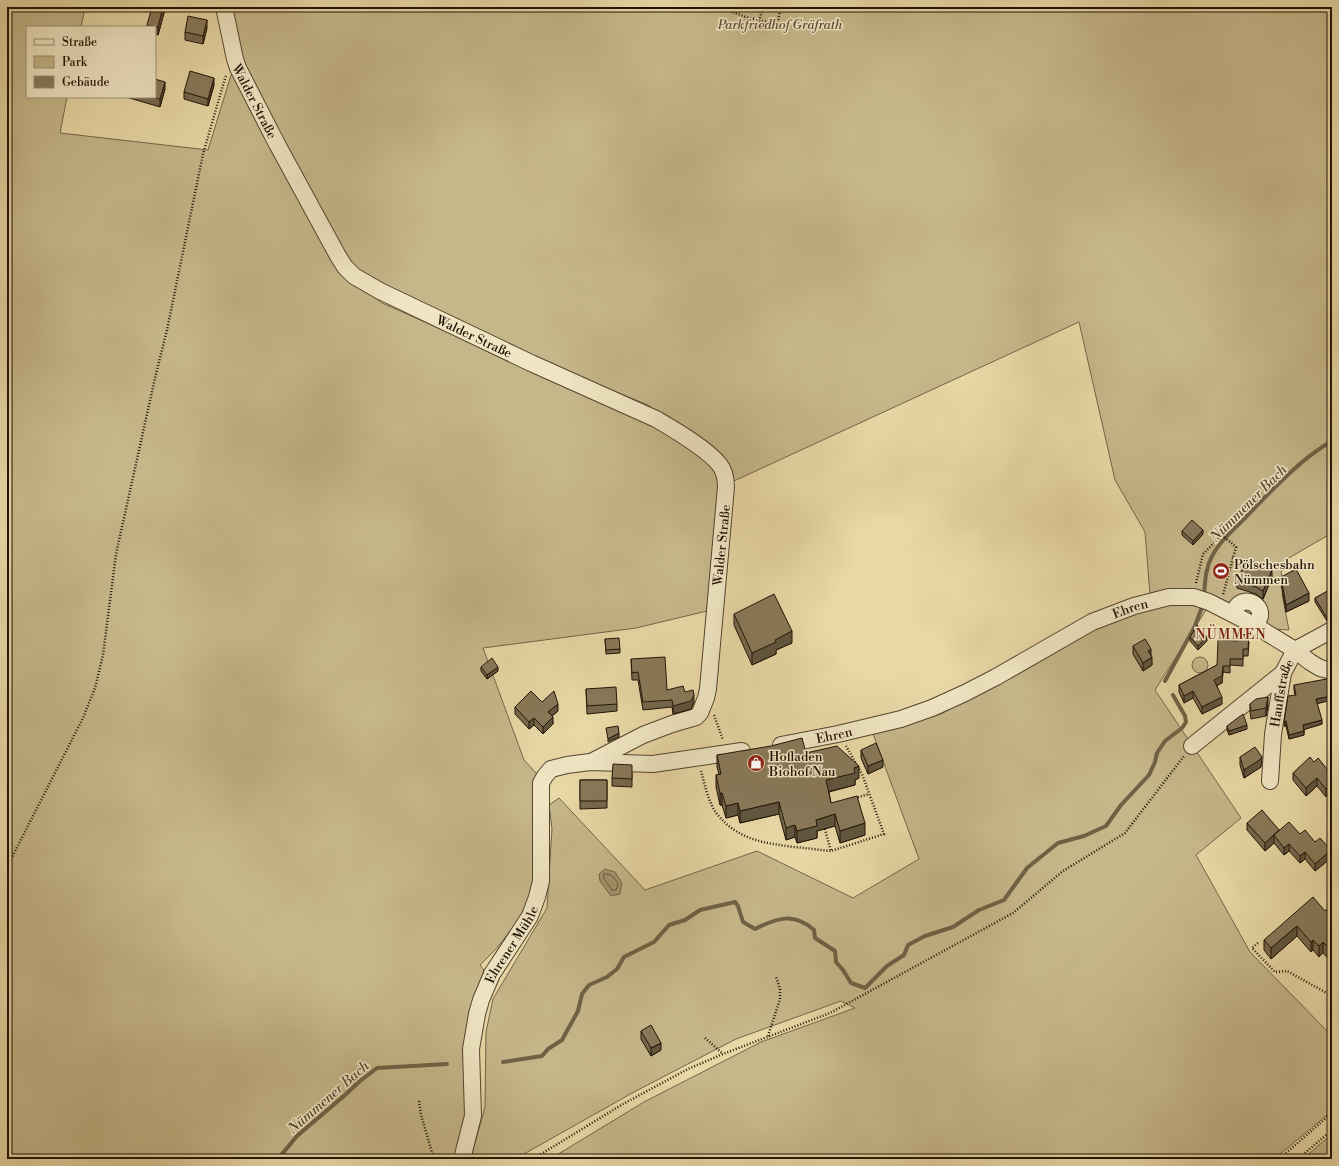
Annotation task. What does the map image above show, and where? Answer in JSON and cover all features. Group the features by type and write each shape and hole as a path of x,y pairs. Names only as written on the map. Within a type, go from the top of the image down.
{"street":[{"name":"Walder Straße","path":"224,7 238,68 277,144 338,256 345,267 354,276 380,291 462,331 656,419 674,429 718,463 726,478 726,486 706,698"},
{"name":"Ehren","path":"590,762 653,764 760,748 838,734 901,719 932,708 971,690 1069,635 1107,616 1169,597 1205,601"},
{"path":"1205,601 1234,614 1296,650 1332,630"},
{"name":"Hauffstraße","path":"1270,781 1273,734 1283,673 1296,650 1320,668 1332,671"},
{"path":"1192,746 1283,673"},
{"path":"590,762 643,735 696,717 700,713 706,698"},
{"name":"Ehrener Mühle","path":"462,1159 473,1116 471,1048 477,1014 492,974 530,916 541,881 541,783 551,769 590,762"}],"path":[{"path":"719,7 777,26 781,7"},
{"path":"759,21 762,7"},
{"path":"7,867 83,718 96,688 103,655 116,554 167,330 204,154 226,73 235,59"},
{"path":"1222,535 1236,547 1232,558 1205,601 1194,589 1203,554 1222,535"},
{"path":"1232,558 1247,564"},
{"path":"706,698 716,718 728,753"},
{"path":"697,757 711,803 717,814 733,829 752,840 771,844 831,851 884,834 862,774 838,734"},
{"path":"533,1159 656,1086 688,1069 830,1013 1013,913 1063,871 1125,833 1192,746"},
{"path":"855,798 869,794"},
{"path":"822,823 831,851"},
{"path":"1258,942 1252,948 1275,972 1287,971 1332,996"},
{"path":"768,1037 780,999 780,989 776,977"},
{"path":"706,1038 723,1054"},
{"path":"419,1101 421,1115 434,1159"},
{"path":"1279,1159 1332,1113"},
{"path":"1298,1159 1332,1130"}],"green space":[{"path":"7,7 85,7 81,26 26,26 26,98 67,98 60,133 208,150 231,75 234,72 337,268 382,303 637,416 677,439 712,464 720,481 707,611 636,628 483,648 524,760 538,775 533,809 534,885 520,919 496,949 480,965 484,970 470,1015 466,1129 456,1159 353,1159 349,1157 347,1159 7,1159"},
{"name":"Parkfriedhof Gräfrath","path":"227,7 1332,7 1332,533 1287,559 1281,573 1288,591 1282,594 1289,630 1272,629 1231,606 1150,595 1145,532 1115,480 1079,322 734,481 727,462 648,405 550,365 353,270 241,63"},
{"path":"1164,603 1196,605 1206,610 1155,690 1241,818 1196,855 1250,952 1332,1036 1332,1111 1274,1159 550,1159 644,1102 761,1042 855,1008 841,1001 736,1039 634,1092 515,1159 472,1159 472,1154 485,1107 486,1032 493,999 547,908 552,829 549,805 559,798 645,890 757,851 853,898 919,859 872,731 941,714 1109,621"},
{"path":"1197,657 1203,657 1208,662 1206,671 1203,673 1197,673 1192,668 1192,662"},
{"path":"1332,1134 1332,1159 1303,1159"}],"water":[{"path":"605,869 615,872 622,883 620,894 611,896 600,881 599,874"}],"building":[{"path":"152,7 163,7 158,27 147,25"},
{"path":"188,16 207,20 203,36 185,32"},
{"path":"190,71 214,78 208,99 184,92"},
{"path":"156,79 165,82 160,99 156,98"},
{"path":"1192,520 1203,530 1193,541 1182,531"},
{"path":"1247,559 1272,570 1263,591 1256,587 1237,581"},
{"path":"1296,569 1309,593 1286,605 1281,577"},
{"path":"1331,589 1332,615 1327,618 1315,598"},
{"path":"774,594 792,631 775,640 776,642 752,653 734,614"},
{"path":"1197,625 1207,637 1198,646 1190,637"},
{"path":"1237,634 1249,635 1248,649 1243,649 1243,659 1230,659 1230,666 1223,666 1222,676 1214,680 1222,697 1202,707 1193,691 1184,696 1179,685 1217,665 1218,640 1237,641"},
{"path":"619,638 620,649 606,650 605,639"},
{"path":"1145,639 1151,649 1148,651 1152,657 1143,663 1133,646"},
{"path":"665,657 667,690 683,686 685,692 693,690 694,695 691,701 673,706 672,700 643,702 638,672 632,673 631,659"},
{"path":"492,658 498,667 487,675 481,667"},
{"path":"1332,678 1332,696 1316,699 1322,720 1303,725 1304,731 1289,735 1286,721 1284,722 1288,696 1296,695 1294,685"},
{"path":"616,687 617,704 587,706 586,689"},
{"path":"531,691 542,702 554,691 558,704 548,712 553,717 543,727 534,718 529,722 515,707"},
{"path":"1268,697 1266,708 1251,711 1250,704 1256,699"},
{"path":"1243,714 1247,725 1229,731 1227,726"},
{"path":"618,726 619,733 608,739 606,728"},
{"path":"802,738 806,753 837,746 859,766 854,768 855,773 826,780 831,803 857,796 865,823 840,831 835,814 816,820 817,826 797,831 795,825 786,828 779,802 740,811 738,803 726,806 722,793 720,793 716,775 721,774 717,755 771,746"},
{"path":"876,743 883,760 868,766 861,750"},
{"path":"1255,747 1262,757 1244,770 1240,757"},
{"path":"1310,757 1314,762 1318,758 1327,769 1332,765 1332,785 1331,784 1326,789 1317,778 1306,788 1293,773"},
{"path":"613,764 632,765 632,779 612,778"},
{"path":"580,780 607,780 607,801 580,801"},
{"path":"1262,810 1279,830 1265,843 1247,823"},
{"path":"1289,822 1300,834 1305,830 1315,842 1320,838 1331,850 1315,864 1305,852 1300,856 1289,844 1284,848 1274,835"},
{"path":"1313,897 1325,911 1332,905 1332,952 1323,942 1319,946 1313,940 1311,942 1297,926 1271,948 1264,940"},
{"path":"651,1025 661,1043 651,1048 641,1031"}],"waterway":[{"name":"Nümmener Bach","path":"1204,597 1208,566 1212,556 1223,541 1286,476 1308,457 1332,441"},
{"name":"Nümmener Bach","path":"1165,681 1195,626 1203,604"},
{"name":"Nümmener Bach","path":"503,1062 542,1056 548,1049 562,1040 578,1011 582,994 589,985 607,977 617,969 624,957 654,942 669,925 685,920 700,910 735,902 738,906 743,922 755,929 771,922 785,919 792,919 807,924 814,930 815,938 835,951 836,962 851,983 865,988 887,966 904,955 908,945 925,936 953,927 979,910 1004,900 1027,868 1058,843 1084,836 1106,826 1121,805 1149,775 1157,753 1165,741 1182,728 1186,722 1185,716 1173,695"},
{"name":"Nümmener Bach","path":"278,1159 297,1136 377,1068 447,1064"}],"place":[{"name":"Pölschesbahn Nümmen","path":"1221,571"},
{"name":"Hofladen Biohof Nau","path":"756,763"}],"district":[{"name":"NÜMMEN","path":"1231,634"}]}
